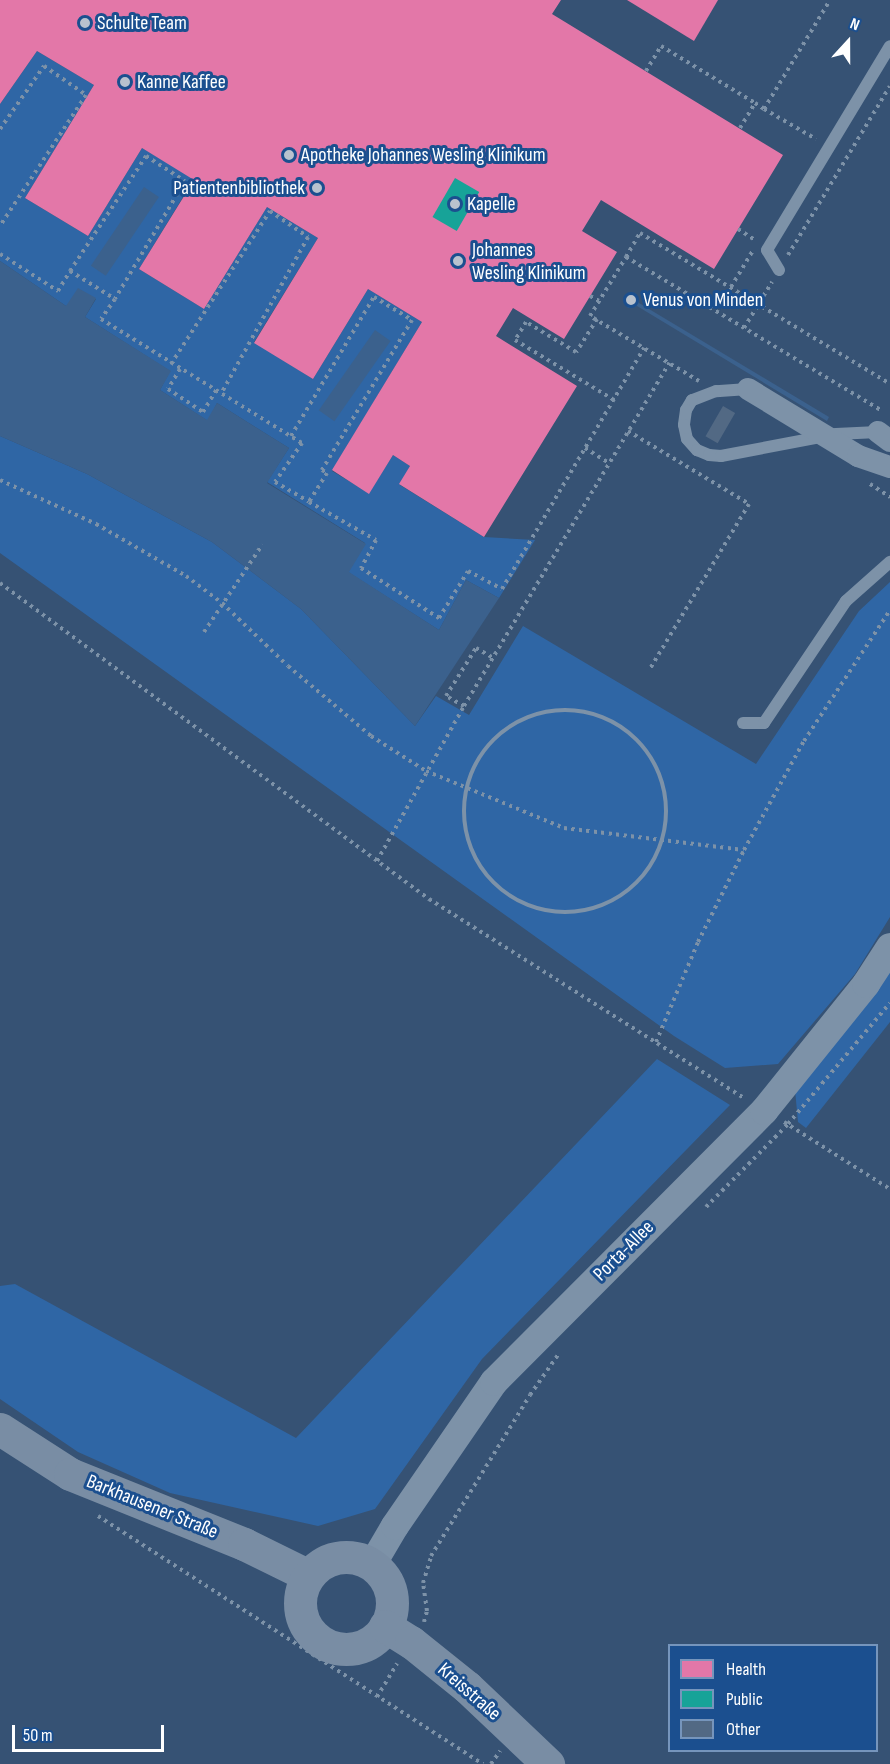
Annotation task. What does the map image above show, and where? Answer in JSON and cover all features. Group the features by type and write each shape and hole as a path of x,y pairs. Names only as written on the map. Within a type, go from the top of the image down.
{"main road":[{"name":"Barkhausener Straße","path":"0,1429 70,1474 244,1544 309,1576"},
{"path":"359,1559 372,1565 383,1576 390,1590 398,1634 354,1649 338,1649 323,1643 307,1627 300,1605 302,1590 309,1576 319,1566 331,1560 359,1559"},
{"name":"Kreisstraße","path":"398,1634 467,1687 548,1764"}],"street":[{"path":"748,389 858,456 890,467"},
{"name":"Porta-Allee","path":"372,1565 395,1526 494,1382 764,1111 866,984 890,947"}],"lane":[{"path":"779,270 767,250 890,46"},
{"path":"748,389 716,391 692,400 686,410 684,425 687,439 697,450 710,455 722,456 824,436 886,430"},
{"path":"743,723 764,723 846,601 890,562"}],"path":[{"path":"764,109 830,0"},
{"path":"646,71 661,46 819,141"},
{"path":"0,129 44,66 86,95 0,226"},
{"path":"744,328 890,86"},
{"path":"740,128 755,103"},
{"path":"0,254 58,291 146,156 185,181 101,320 302,443 275,482 376,540 361,568 439,618 468,571 502,589 644,348"},
{"path":"171,364 270,211 308,237 221,394"},
{"path":"731,287 759,242 738,229"},
{"path":"716,391 591,316 640,232 890,382"},
{"path":"626,257 744,328 886,430"},
{"path":"70,271 115,299"},
{"path":"590,296 599,301"},
{"path":"291,436 374,297 412,320 322,470 327,473 309,502"},
{"path":"597,319 576,352 526,322 515,340 614,400"},
{"path":"377,861 492,658 669,363"},
{"path":"180,369 168,389 203,412 216,390"},
{"path":"628,431 749,504 650,669"},
{"path":"585,448 609,462"},
{"path":"859,478 890,497"},
{"path":"0,480 96,524 186,576 222,603 288,666 371,736 426,771 564,828 744,850"},
{"path":"204,632 262,545"},
{"path":"0,583 429,899 890,1189"},
{"path":"656,1042 698,942 744,850 804,741 890,610"},
{"path":"464,706 446,696 476,648 492,658"},
{"path":"553,710 596,714 632,734 657,768 667,803 663,840 635,885 594,909 545,911 499,890 471,850 463,818 466,787 486,747 518,721 553,710"},
{"path":"704,1209 788,1125 890,1003"},
{"path":"377,1697 398,1634 426,1618 423,1583 431,1556 530,1395 569,1344"},
{"path":"90,1510 483,1764"}],"shaded area":[{"path":"37,51 94,85 25,198 88,236 142,148 194,179 139,269 204,309 267,207 318,238 254,342 313,379 368,289 422,322 332,471 369,493 393,455 410,466 400,485 484,537 535,540 499,598 466,580 439,630 348,572 365,543 267,482 289,448 217,403 208,421 160,390 170,371 85,317 96,299 66,306 0,261 0,104"},
{"path":"144,187 159,197 106,276 91,266"},
{"path":"0,261 66,306 78,288 96,298 85,317 171,371 160,390 207,420 217,403 289,448 267,483 366,544 349,572 439,630 466,580 499,598 415,726 301,609 212,542 87,474 0,436"},
{"path":"628,293 635,293 639,303 829,417 827,421 637,306 628,308 623,300"},
{"path":"375,330 391,341 334,421 319,410"},
{"path":"0,436 87,474 212,542 301,609 415,726 436,696 469,715 523,626 756,764 859,611 890,582 890,917 855,974 778,1064 725,1068 674,1036 0,553"},
{"path":"890,966 890,1022 806,1128 798,1122 795,1090"},
{"path":"657,1059 730,1105 482,1359 375,1509 318,1526 170,1493 78,1452 0,1399 0,1286 15,1284 296,1438"}],"building: Health":[{"name":"Johannes Wesling Klinikum","path":"0,0 561,0 552,14 783,155 714,269 601,200 582,231 617,252 564,339 513,308 496,336 577,386 484,537 399,484 410,466 393,455 369,494 332,470 422,322 368,289 313,379 254,343 318,238 267,207 204,309 139,269 194,180 142,148 88,236 25,198 94,85 37,51 0,104"},
{"path":"627,0 718,0 694,41"}],"building: Public":[{"name":"Kapelle","path":"455,178 479,192 457,231 432,217"}],"building: Other":[{"path":"723,406 735,413 718,443 706,436"}],"place":[{"name":"Schulte Team","path":"85,23"},
{"name":"Kanne Kaffee","path":"125,82"},
{"name":"Apotheke Johannes Wesling Klinikum","path":"289,155"},
{"name":"Patientenbibliothek","path":"317,188"},
{"name":"Kapelle","path":"455,204"},
{"name":"Johannes Wesling Klinikum","path":"458,261"},
{"name":"Venus von Minden","path":"631,300"}]}
